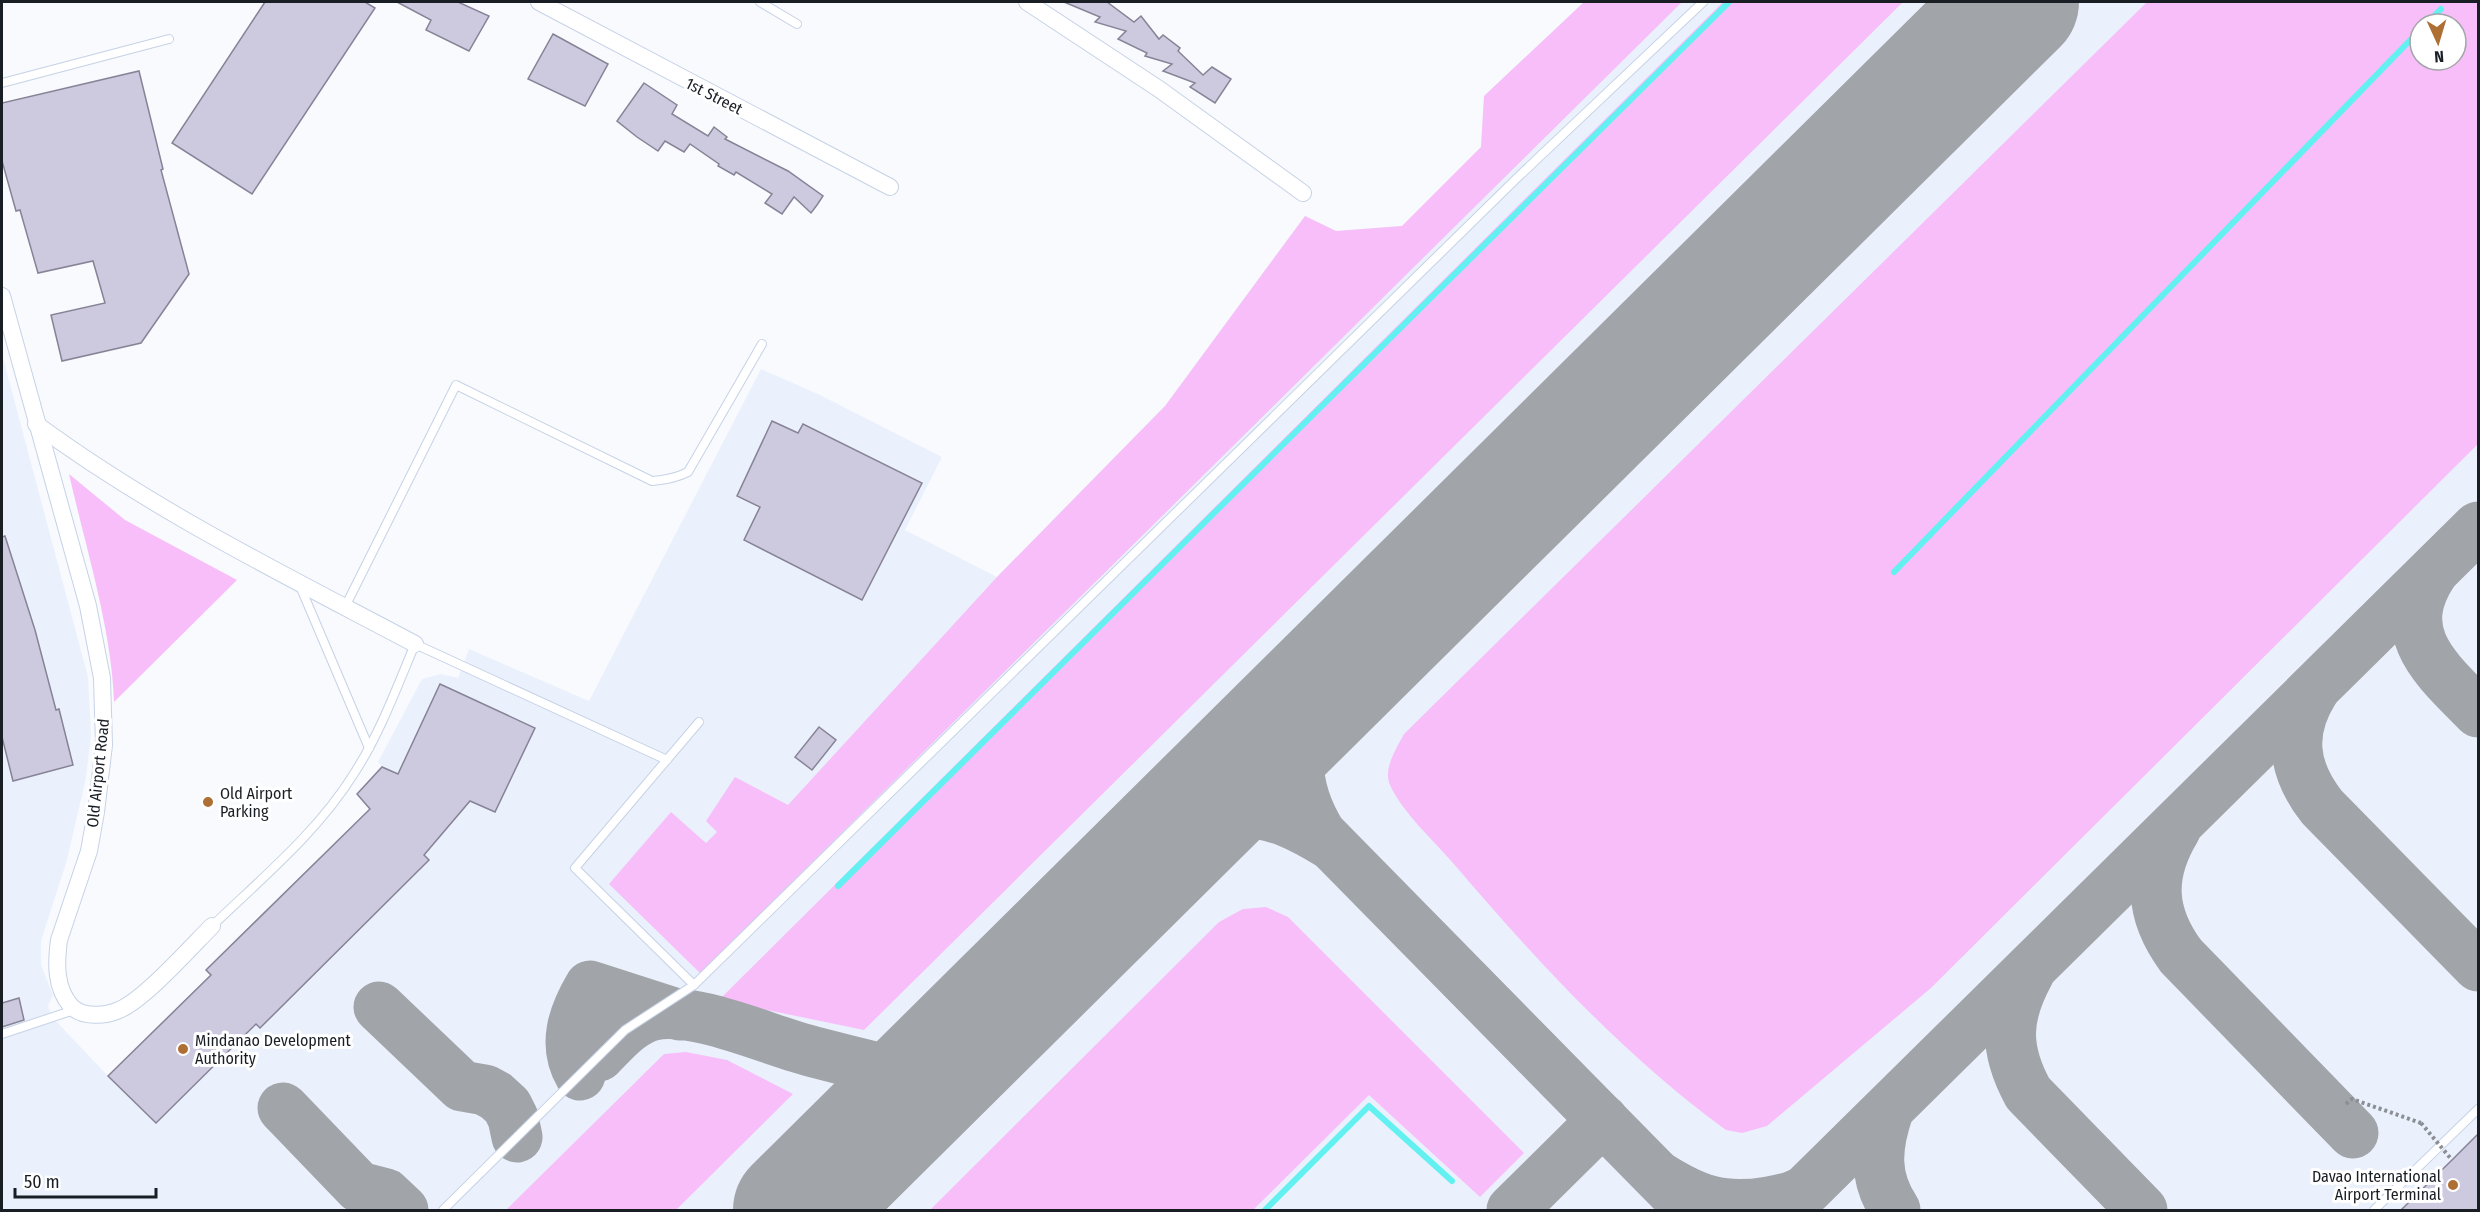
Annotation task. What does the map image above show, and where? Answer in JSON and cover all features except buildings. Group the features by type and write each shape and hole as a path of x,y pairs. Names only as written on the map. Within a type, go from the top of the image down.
{"street":[{"name":"1st Street","path":"539,2 890,187"},
{"path":"1027,2 1159,89 1303,193"},
{"name":"Old Airport Road","path":"2,296 90,617 102,678 105,711 104,745 89,851 59,940 57,955 60,987 65,999 74,1010"},
{"path":"36,424 119,481 298,582 416,644"},
{"path":"74,1010 88,1014 106,1014 120,1010 136,1000 212,926"}],"lane":[{"path":"760,2 796,24"},
{"path":"443,1210 625,1030 694,985 1517,178 1703,2"},
{"path":"2,83 169,39"},
{"path":"345,607 456,385 652,481 663,480 688,472 762,344"},
{"path":"298,582 369,748"},
{"path":"212,926 315,825 354,774 369,748 416,644 667,760"},
{"path":"694,985 575,868 699,723"},
{"path":"2,1034 74,1010"},
{"path":"2374,1210 2478,1109"}],"path":[{"path":"2346,1104 2352,1099 2421,1123 2452,1160"}],"shaded area":[{"path":"1584,2 2478,2 2478,1210 2,1210 2,354 88,677 91,735 86,778 67,860 41,941 41,965 53,995 48,1006 53,1018 108,1076 210,975 206,970 370,809 357,794 382,767 378,762 422,679 441,674 458,678 469,649 589,701 761,369 818,394 942,457 905,530 997,577 1165,406 1305,216 1336,231 1402,226 1481,147 1484,96"},
{"path":"1584,2 1682,2 700,973 609,884 671,812 706,843 717,832 706,821 735,777 788,805 997,577 1165,406 1305,216 1336,231 1402,226 1481,147 1484,96"},
{"path":"1723,2 1903,2 864,1030 719,1000"},
{"path":"2147,2 2478,2 2478,444 1931,988 1767,1126 1742,1133 1726,1130 1652,1070 1582,1005 1516,935 1402,805 1388,779 1391,759 1404,734"},
{"path":"69,474 125,520 237,580 114,702 103,617"},
{"path":"1266,907 1288,917 1524,1153 1480,1197 1369,1095 1253,1210 930,1210 1219,922 1243,909"},
{"path":"686,1052 727,1060 793,1094 676,1210 506,1210 664,1054"}],"waterway":[{"path":"838,886 1729,2"},
{"path":"2438,12 2441,9"},
{"path":"1894,572 2408,42"},
{"path":"1265,1210 1369,1106 1452,1181"}],"taxiway":[{"path":"1658,1176 1697,1197 1723,1204 1737,1205 1773,1201 1793,1196 1807,1189 2478,527"},
{"path":"2433,572 2421,594 2417,614 2418,632 2424,649 2434,665 2478,712"},
{"path":"1327,684 1305,726 1299,754 1303,795 1321,834 1681,1200"},
{"path":"2314,690 2300,720 2297,735 2299,764 2312,793 2322,807 2478,966"},
{"path":"1180,830 1222,816 1239,813 1256,814 1289,823 1328,843"},
{"path":"2175,830 2160,863 2156,894 2158,910 2171,940 2181,956 2353,1133"},
{"path":"2029,973 2015,1004 2012,1019 2011,1047 2020,1077 2028,1093 2142,1210"},
{"path":"580,1075 572,1052 572,1029 579,1007 590,986 680,1015"},
{"path":"379,1007 462,1086 485,1090 507,1106 513,1118 517,1137"},
{"path":"599,1056 623,1032 637,1022 653,1015 669,1013 708,1019 807,1050 927,1080"},
{"path":"283,1108 359,1187 386,1194 403,1210"},
{"path":"1888,1111 1881,1137 1879,1162 1883,1186 1895,1210"},
{"path":"1512,1210 1603,1120"}],"runway":[{"path":"796,1210 2016,2"}],"place":[{"name":"Old Airport Parking","path":"208,802"},
{"name":"Mindanao Development Authority","path":"183,1049"},
{"name":"Davao International Airport Terminal","path":"2453,1185"}]}
